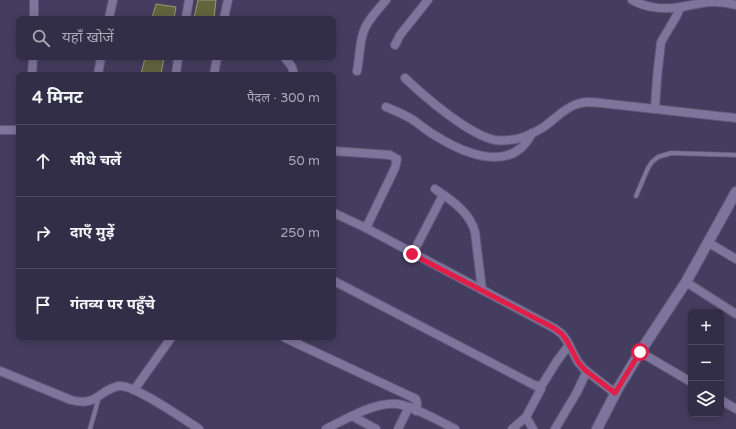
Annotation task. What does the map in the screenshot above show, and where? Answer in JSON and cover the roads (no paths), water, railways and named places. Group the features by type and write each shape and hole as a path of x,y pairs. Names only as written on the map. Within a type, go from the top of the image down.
{"street":[{"path":"34,0 34,16"},
{"path":"109,16 113,0"},
{"path":"186,16 189,0"},
{"path":"224,16 228,0"},
{"path":"357,71 360,55 360,44 365,28 370,19 386,0"},
{"path":"395,45 400,35 428,0"},
{"path":"632,0 649,7 667,8 680,8 702,3 729,3 736,5"},
{"path":"655,109 661,42 680,8"},
{"path":"32,72 33,60"},
{"path":"98,72 101,60"},
{"path":"176,72 178,60"},
{"path":"214,72 217,60"},
{"path":"287,60 292,67 293,72"},
{"path":"405,78 425,97 464,126 495,140 516,140 532,133 552,121 576,104 585,102 736,118"},
{"path":"386,106 409,117 434,136 458,148 483,156 496,158 516,151 524,146 532,133"},
{"path":"0,130 16,130"},
{"path":"336,151 390,155 397,159 395,168 366,228"},
{"path":"435,189 468,216 473,224 482,290"},
{"path":"597,429 615,393 686,282 736,192"},
{"path":"412,254 443,195"},
{"path":"336,214 366,228 412,254 554,328 562,334 578,362 587,372 615,393"},
{"path":"708,243 736,259"},
{"path":"336,282 536,386 542,385 569,345"},
{"path":"686,282 736,314"},
{"path":"134,390 170,340"},
{"path":"289,340 416,399 418,404 412,409 398,429"},
{"path":"640,352 689,381"},
{"path":"0,371 80,403 90,401 117,386 122,386 149,397 199,429"},
{"path":"555,429 587,372"},
{"path":"512,429 526,418 541,389"},
{"path":"724,402 736,408"},
{"path":"326,429 367,410 391,404 398,404 455,429"},
{"path":"352,416 376,429"},
{"path":"526,418 533,429"}],"lane":[{"path":"636,196 652,162 665,154 682,153 736,155"},
{"path":"90,429 100,396"}]}
